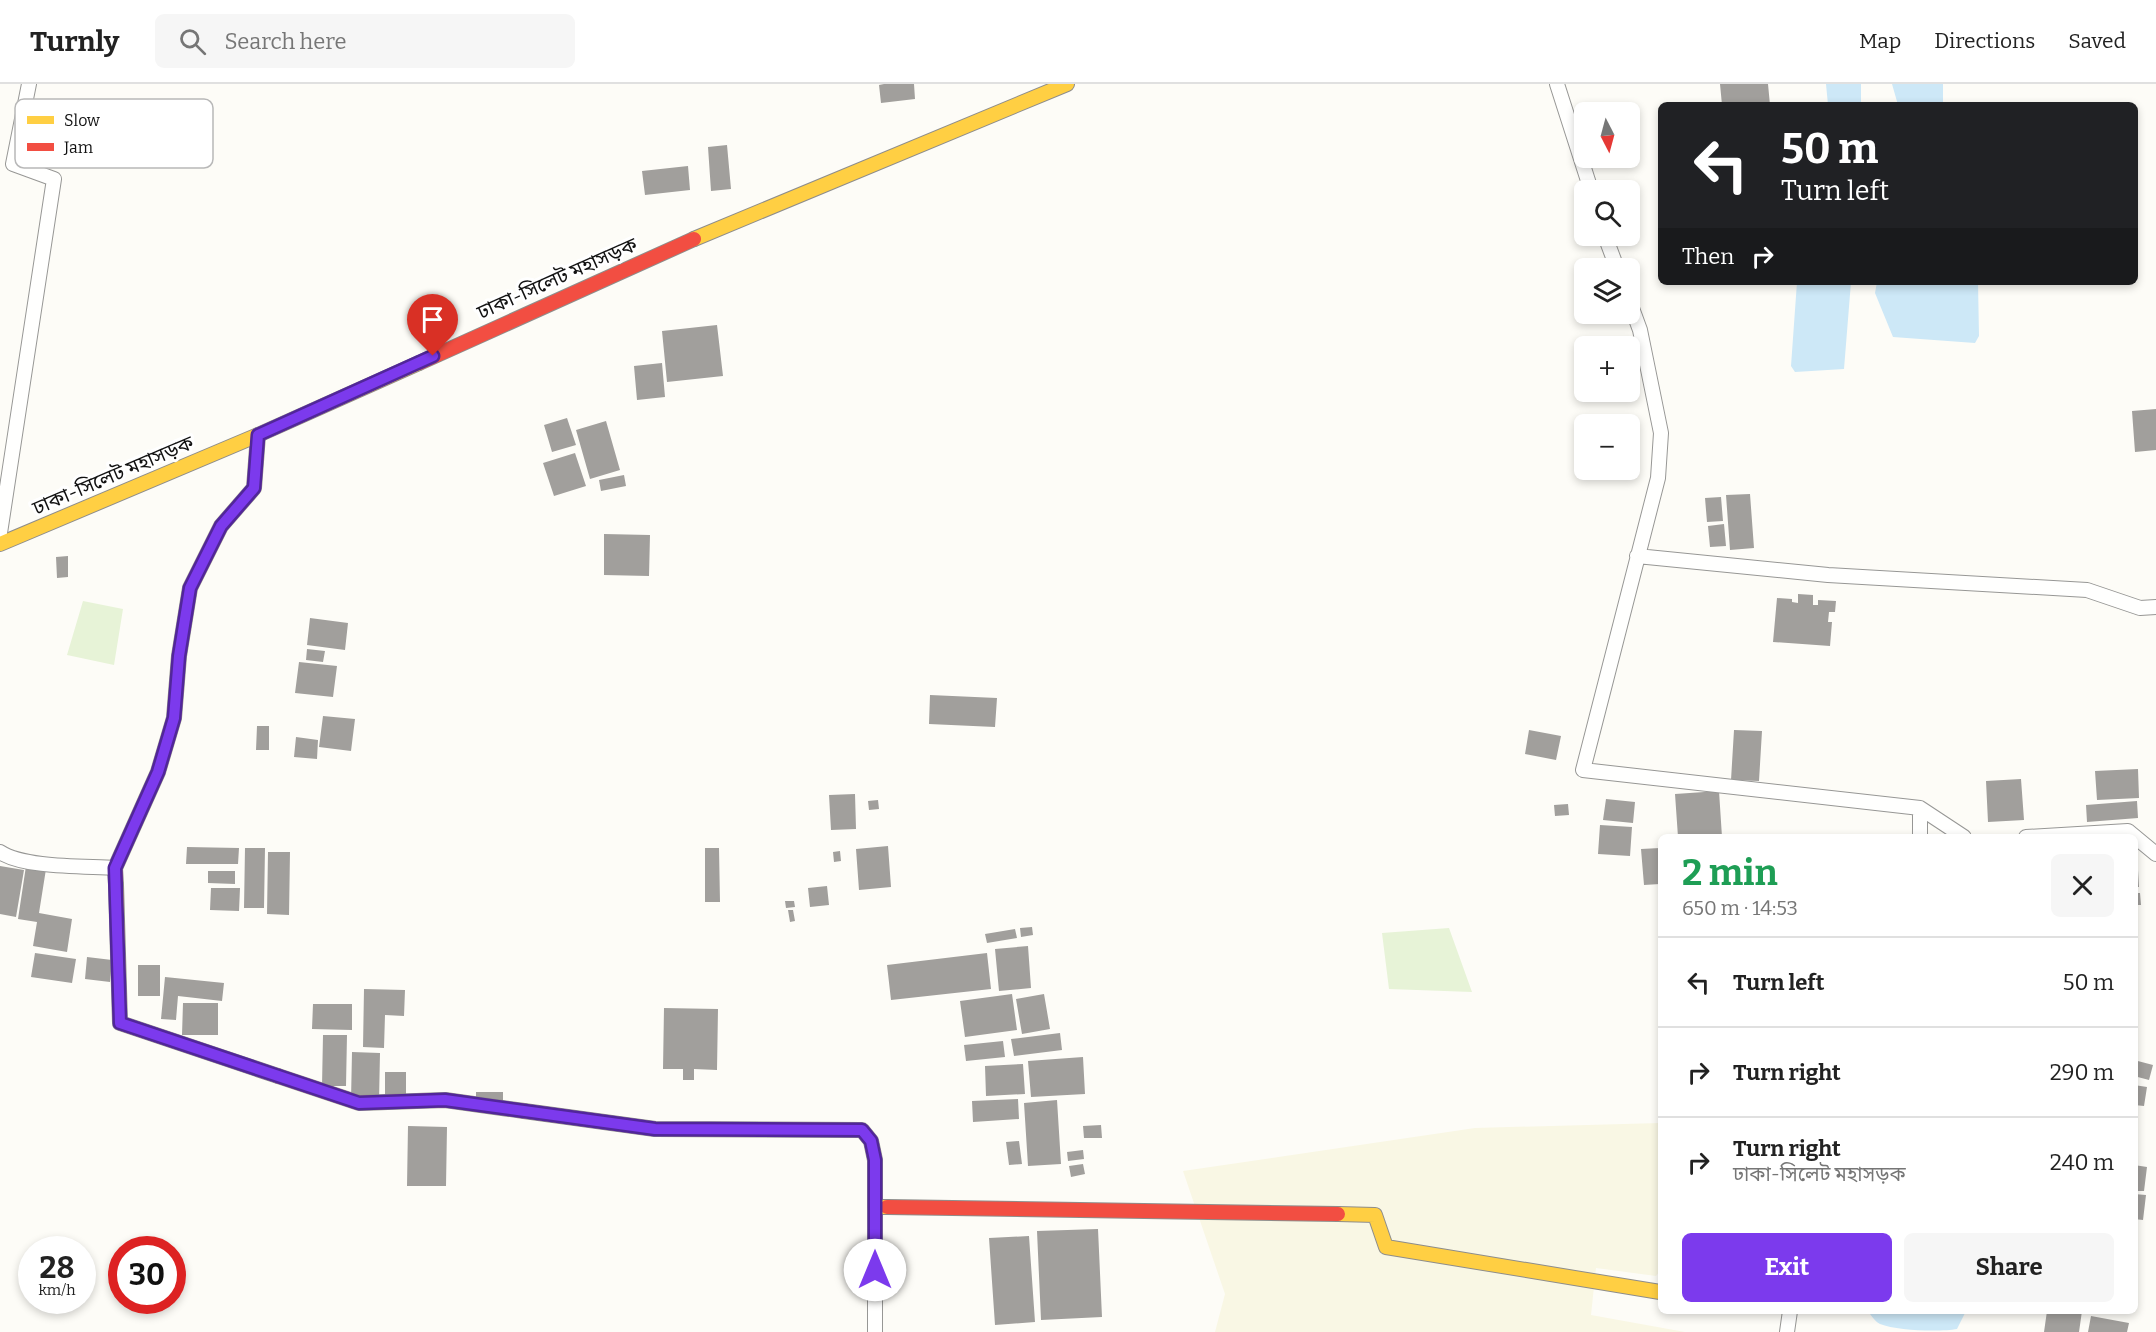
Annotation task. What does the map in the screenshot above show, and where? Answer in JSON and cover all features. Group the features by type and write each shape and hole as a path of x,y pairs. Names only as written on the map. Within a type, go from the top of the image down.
{"main road":[{"name":"ঢাকা-সিলেট মহাসড়ক","path":"0,544 258,435 673,248 1067,84"},
{"path":"258,435 254,488 221,526 190,588 179,656 174,718 158,772 115,868 120,1023 359,1103 445,1100 655,1129 862,1130 871,1141 875,1160 875,1207 1375,1215 1386,1246 1658,1292"}],"street":[{"path":"26,99 29,84"},
{"path":"1557,84 1588,180"},
{"path":"0,533 54,179 24,168"},
{"path":"1638,324 1661,433 1658,478 1583,770 1920,808 1959,834"},
{"path":"1637,556 1828,575 2087,590 2140,608 2156,607"},
{"path":"1920,808 1920,834"},
{"path":"2077,834 2128,831 2132,834"},
{"path":"2138,839 2156,854"},
{"path":"0,852 7,857 39,863 115,868"},
{"path":"875,1207 875,1332"},
{"path":"1785,1314 1787,1332"}],"shaded area":[{"path":"1658,1123 1658,1274 1656,1276 1596,1268 1591,1315 1685,1332 1215,1332 1225,1294 1183,1171 1475,1128"}],"green space":[{"path":"83,601 123,609 114,665 67,655"},
{"path":"1449,928 1472,992 1389,989 1382,933"}],"water":[{"path":"1826,84 1861,84 1861,102 1828,102"},
{"path":"1892,84 1943,84 1943,102 1897,102"},
{"path":"1797,285 1851,285 1844,369 1795,372 1791,366"},
{"path":"1876,285 1978,285 1979,336 1975,343 1893,337 1875,293"},
{"path":"1964,1314 1957,1329 1930,1331 1880,1324 1871,1315"}],"building":[{"path":"914,84 915,99 881,103 879,85"},
{"path":"1720,84 1768,84 1770,102 1722,102"},
{"path":"727,145 731,189 711,191 708,147"},
{"path":"688,166 690,190 645,195 642,171"},
{"path":"717,325 723,376 667,382 662,331"},
{"path":"662,363 665,397 637,400 634,366"},
{"path":"2156,409 2156,450 2135,452 2132,411"},
{"path":"567,418 576,445 552,452 544,425"},
{"path":"606,421 620,470 590,479 576,430"},
{"path":"575,453 586,486 554,496 543,463"},
{"path":"624,475 626,486 601,491 599,480"},
{"path":"1750,494 1754,548 1730,550 1726,495"},
{"path":"1721,497 1723,521 1707,522 1705,498"},
{"path":"1724,524 1726,546 1710,547 1708,526"},
{"path":"604,534 650,535 649,576 604,575"},
{"path":"68,556 68,577 57,578 56,557"},
{"path":"1798,594 1813,595 1813,605 1818,605 1818,600 1836,601 1835,612 1829,612 1828,622 1832,622 1830,646 1773,642 1777,598 1792,599 1792,602 1798,603"},
{"path":"310,618 348,623 345,650 307,645"},
{"path":"307,649 325,651 323,662 306,660"},
{"path":"299,662 337,666 333,697 295,693"},
{"path":"930,695 997,698 995,727 929,724"},
{"path":"323,716 355,719 351,751 319,747"},
{"path":"257,726 269,726 269,750 256,750"},
{"path":"1529,730 1561,736 1556,760 1525,754"},
{"path":"1734,730 1762,731 1759,781 1731,780"},
{"path":"296,737 318,740 317,759 294,757"},
{"path":"2138,769 2139,798 2097,800 2095,771"},
{"path":"2021,779 2024,820 1988,822 1986,781"},
{"path":"1719,791 1722,834 1678,834 1675,794"},
{"path":"855,794 856,829 831,830 829,795"},
{"path":"1606,799 1635,802 1633,823 1603,820"},
{"path":"878,800 879,809 869,810 868,801"},
{"path":"2137,801 2138,818 2087,822 2086,805"},
{"path":"1568,804 1569,815 1555,816 1554,805"},
{"path":"1600,825 1632,827 1630,856 1598,854"},
{"path":"888,846 891,887 859,890 856,849"},
{"path":"187,847 239,848 238,864 186,864"},
{"path":"245,848 265,848 264,908 244,908"},
{"path":"705,848 719,848 720,902 705,902"},
{"path":"1658,848 1658,884 1644,885 1641,849"},
{"path":"840,851 841,861 834,862 833,852"},
{"path":"268,852 290,852 289,915 267,914"},
{"path":"0,866 24,870 16,917 0,914"},
{"path":"26,866 46,869 39,913 72,919 67,952 33,946 37,922 18,919"},
{"path":"208,871 235,871 235,884 208,883"},
{"path":"827,886 829,905 810,907 808,888"},
{"path":"211,888 240,888 239,911 210,910"},
{"path":"2138,893 2140,893 2141,905 2138,905"},
{"path":"785,901 794,901 795,907 786,908"},
{"path":"788,910 793,910 795,921 790,922"},
{"path":"1032,927 1033,935 1021,937 1020,928"},
{"path":"1015,929 1017,938 987,943 985,934"},
{"path":"1028,946 1031,988 999,991 995,949"},
{"path":"35,953 76,959 72,983 31,977"},
{"path":"987,953 991,989 891,1000 887,965"},
{"path":"87,957 112,960 110,982 85,979"},
{"path":"138,965 160,965 160,996 138,996"},
{"path":"165,977 224,983 222,1001 178,996 176,1020 161,1019"},
{"path":"364,989 405,990 404,1016 385,1015 384,1048 363,1047"},
{"path":"1012,994 1017,1030 965,1037 960,1001"},
{"path":"1044,994 1050,1029 1022,1034 1016,999"},
{"path":"183,1003 218,1003 218,1035 182,1035"},
{"path":"313,1004 352,1004 352,1030 312,1029"},
{"path":"664,1008 718,1009 717,1070 694,1069 694,1080 683,1080 683,1069 663,1069"},
{"path":"1060,1033 1062,1050 1014,1056 1011,1039"},
{"path":"323,1035 347,1035 346,1086 322,1086"},
{"path":"1003,1041 1005,1057 966,1061 964,1045"},
{"path":"352,1052 380,1053 379,1101 351,1100"},
{"path":"1083,1057 1085,1094 1031,1097 1028,1061"},
{"path":"2138,1061 2153,1065 2149,1080 2138,1077"},
{"path":"1023,1064 1025,1094 986,1096 985,1066"},
{"path":"385,1072 406,1072 406,1099 385,1098"},
{"path":"2138,1086 2147,1087 2144,1106 2138,1105"},
{"path":"476,1092 503,1092 503,1104 476,1104"},
{"path":"1018,1099 1019,1119 973,1122 972,1101"},
{"path":"1057,1100 1061,1164 1028,1166 1024,1103"},
{"path":"1101,1125 1102,1138 1084,1138 1083,1126"},
{"path":"408,1126 447,1127 446,1186 407,1186"},
{"path":"1019,1141 1022,1164 1009,1165 1006,1142"},
{"path":"1083,1150 1084,1159 1068,1161 1067,1152"},
{"path":"1083,1164 1085,1174 1071,1177 1069,1166"},
{"path":"2138,1166 2147,1167 2144,1191 2138,1191"},
{"path":"2138,1194 2146,1195 2143,1220 2138,1219"},
{"path":"1098,1229 1102,1317 1041,1320 1037,1231"},
{"path":"1029,1236 1035,1322 995,1325 989,1238"},
{"path":"2047,1314 2082,1314 2079,1332 2044,1332"},
{"path":"2091,1316 2129,1323 2127,1332 2088,1332"}],"traffic: slow":[{"path":"694,239 1067,84"},
{"path":"0,544 258,435 419,363"},
{"path":"116,885 120,1023 278,1076"},
{"path":"524,1111 655,1129 862,1130 871,1141 875,1160 875,1207 887,1207"},
{"path":"1338,1214 1375,1215 1386,1247 1658,1292"}],"traffic: jam":[{"path":"419,363 694,239"},
{"path":"116,885 115,868 158,772 174,718 179,656 190,588 221,526 254,488 258,435"},
{"path":"278,1076 359,1103 445,1100 524,1111"},
{"path":"887,1207 1338,1214"}],"route":[{"path":"433,356 258,435 254,488 221,526 190,588 179,656 174,718 158,772 115,868 120,1023 359,1103 445,1100 655,1129 862,1130 871,1141 875,1160 875,1270"}]}
